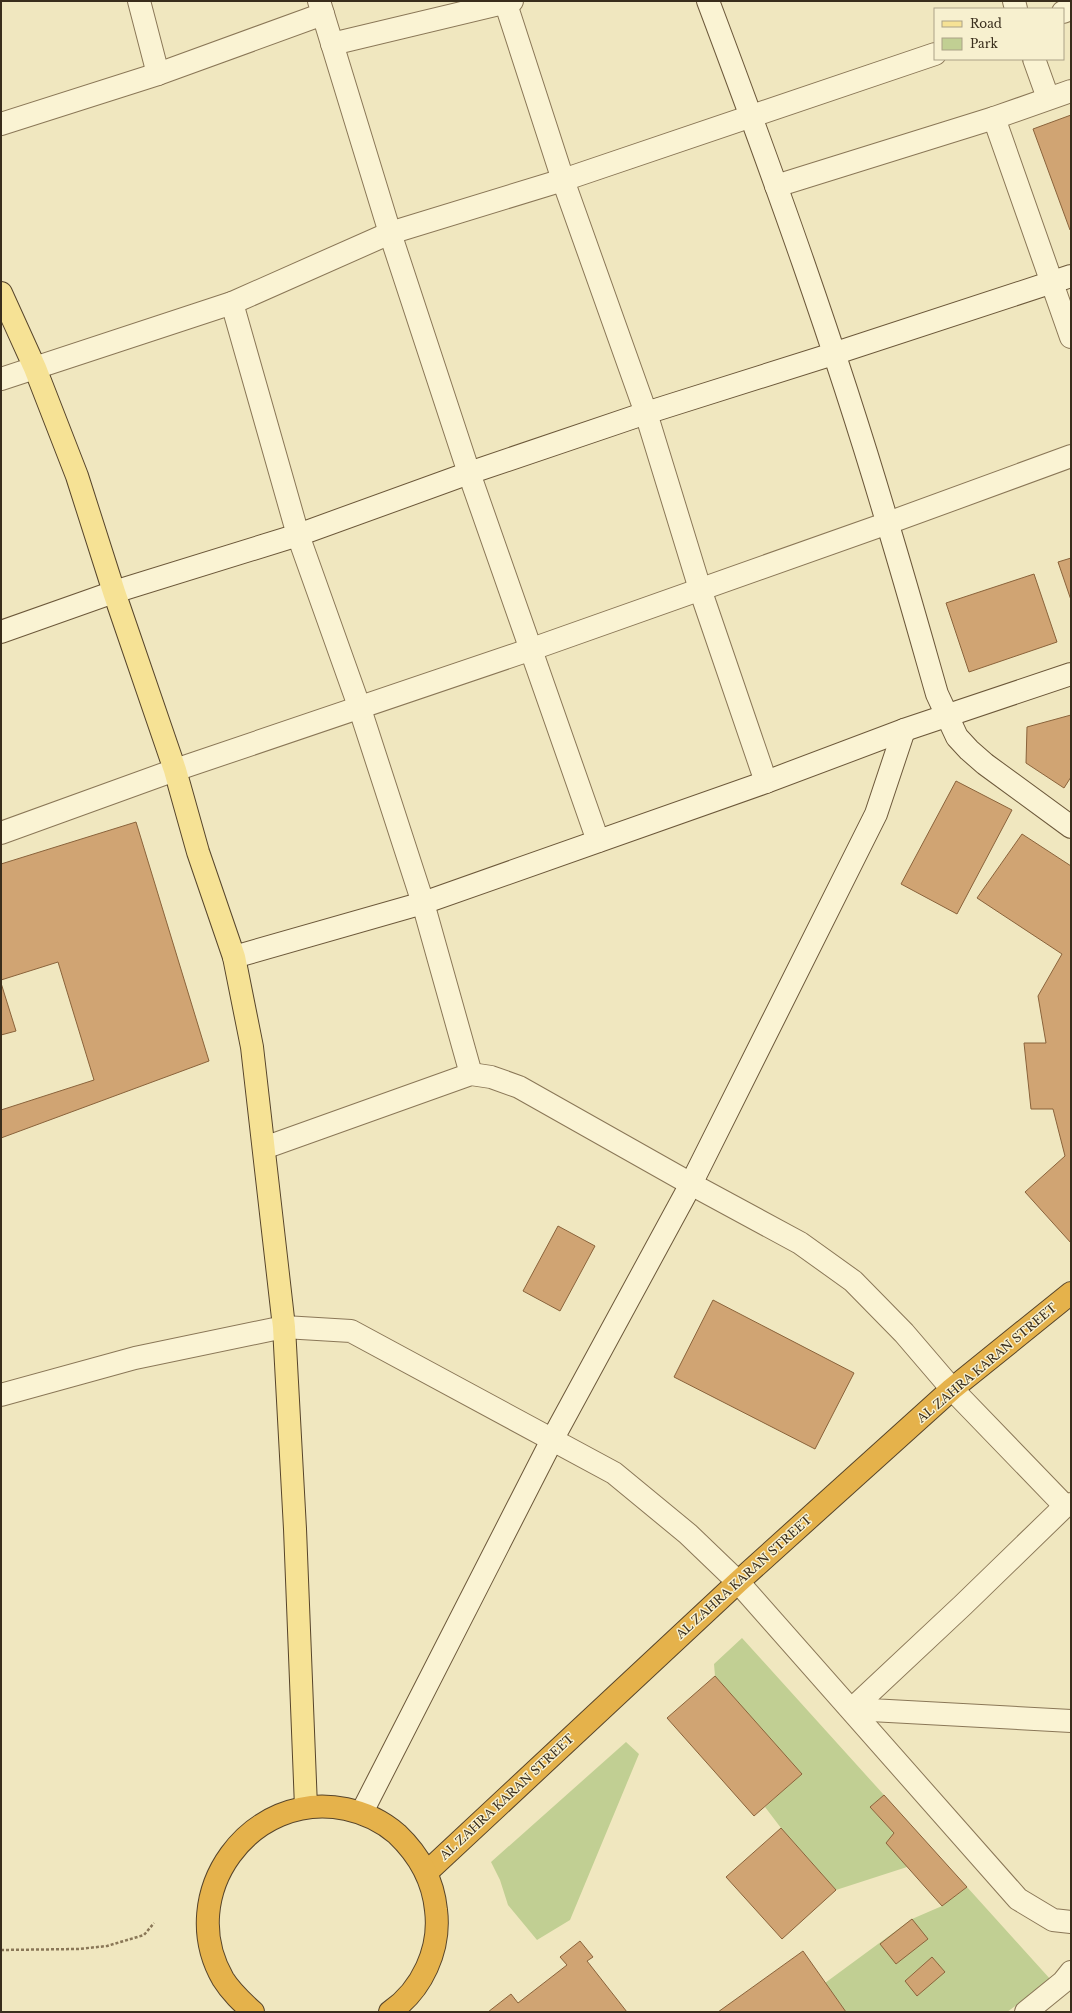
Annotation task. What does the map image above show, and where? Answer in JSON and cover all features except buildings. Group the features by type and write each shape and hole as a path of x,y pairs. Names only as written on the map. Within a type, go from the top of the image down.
{"highway":[{"name":"AL ZAHRA KARAN STREET","path":"427,1872 738,1582 952,1389 1071,1293"},
{"path":"253,2012 240,2001 223,1978 212,1953 208,1926 210,1898 220,1871 234,1847 254,1828 279,1814 306,1807 334,1806 362,1812 388,1826 410,1846 427,1872 435,1895 437,1919 435,1943 425,1972 416,1988 398,2010"}],"main road":[{"path":"1,293 35,368 77,476 114,592 175,770 198,852 234,957 252,1047 284,1327 295,1529 306,1807"}],"street":[{"path":"139,1 158,74"},
{"path":"708,1 751,115 833,354 888,524 937,694 946,715 956,737 985,764 1071,828"},
{"path":"332,44 507,2 563,180 646,413 700,589 766,782"},
{"path":"1,124 158,74 321,8 390,233 468,473 532,649 598,841"},
{"path":"1,379 232,304 390,233 563,180 751,115 934,54"},
{"path":"1034,60 1048,98"},
{"path":"776,186 994,118 1071,91"},
{"path":"994,118 1062,279 1071,337"},
{"path":"1,632 114,592 298,535 468,473 646,413 1062,279"},
{"path":"232,304 298,535 359,706 423,903 471,1074"},
{"path":"1,833 175,770 359,706 532,649 888,524 1071,456"},
{"path":"234,957 423,903 766,782 946,715 1071,674"},
{"path":"362,1812 552,1440 691,1184 876,814 904,730"},
{"path":"264,1148 471,1074 491,1077 519,1087 691,1184 800,1243 853,1281 904,1333 952,1389 1068,1505 852,1709"},
{"path":"1,1396 136,1358 284,1327 351,1331 614,1473 688,1534 738,1582 852,1709 1018,1899 1053,1920 1071,1922"},
{"path":"852,1709 1071,1721"},
{"path":"1026,2012 1063,1982 1071,1972"}],"path":[{"path":"1,1950 78,1949 107,1946 144,1935 154,1923"}],"green space":[{"path":"742,1638 884,1795 870,1807 894,1833 907,1867 836,1890 781,1828 765,1807 801,1774 715,1676 714,1664"},
{"path":"626,1742 639,1754 570,1920 537,1940 508,1905 500,1880 491,1862"},
{"path":"967,1887 1051,1980 1007,2012 846,2012 825,1983 912,1919 942,1906"}]}
